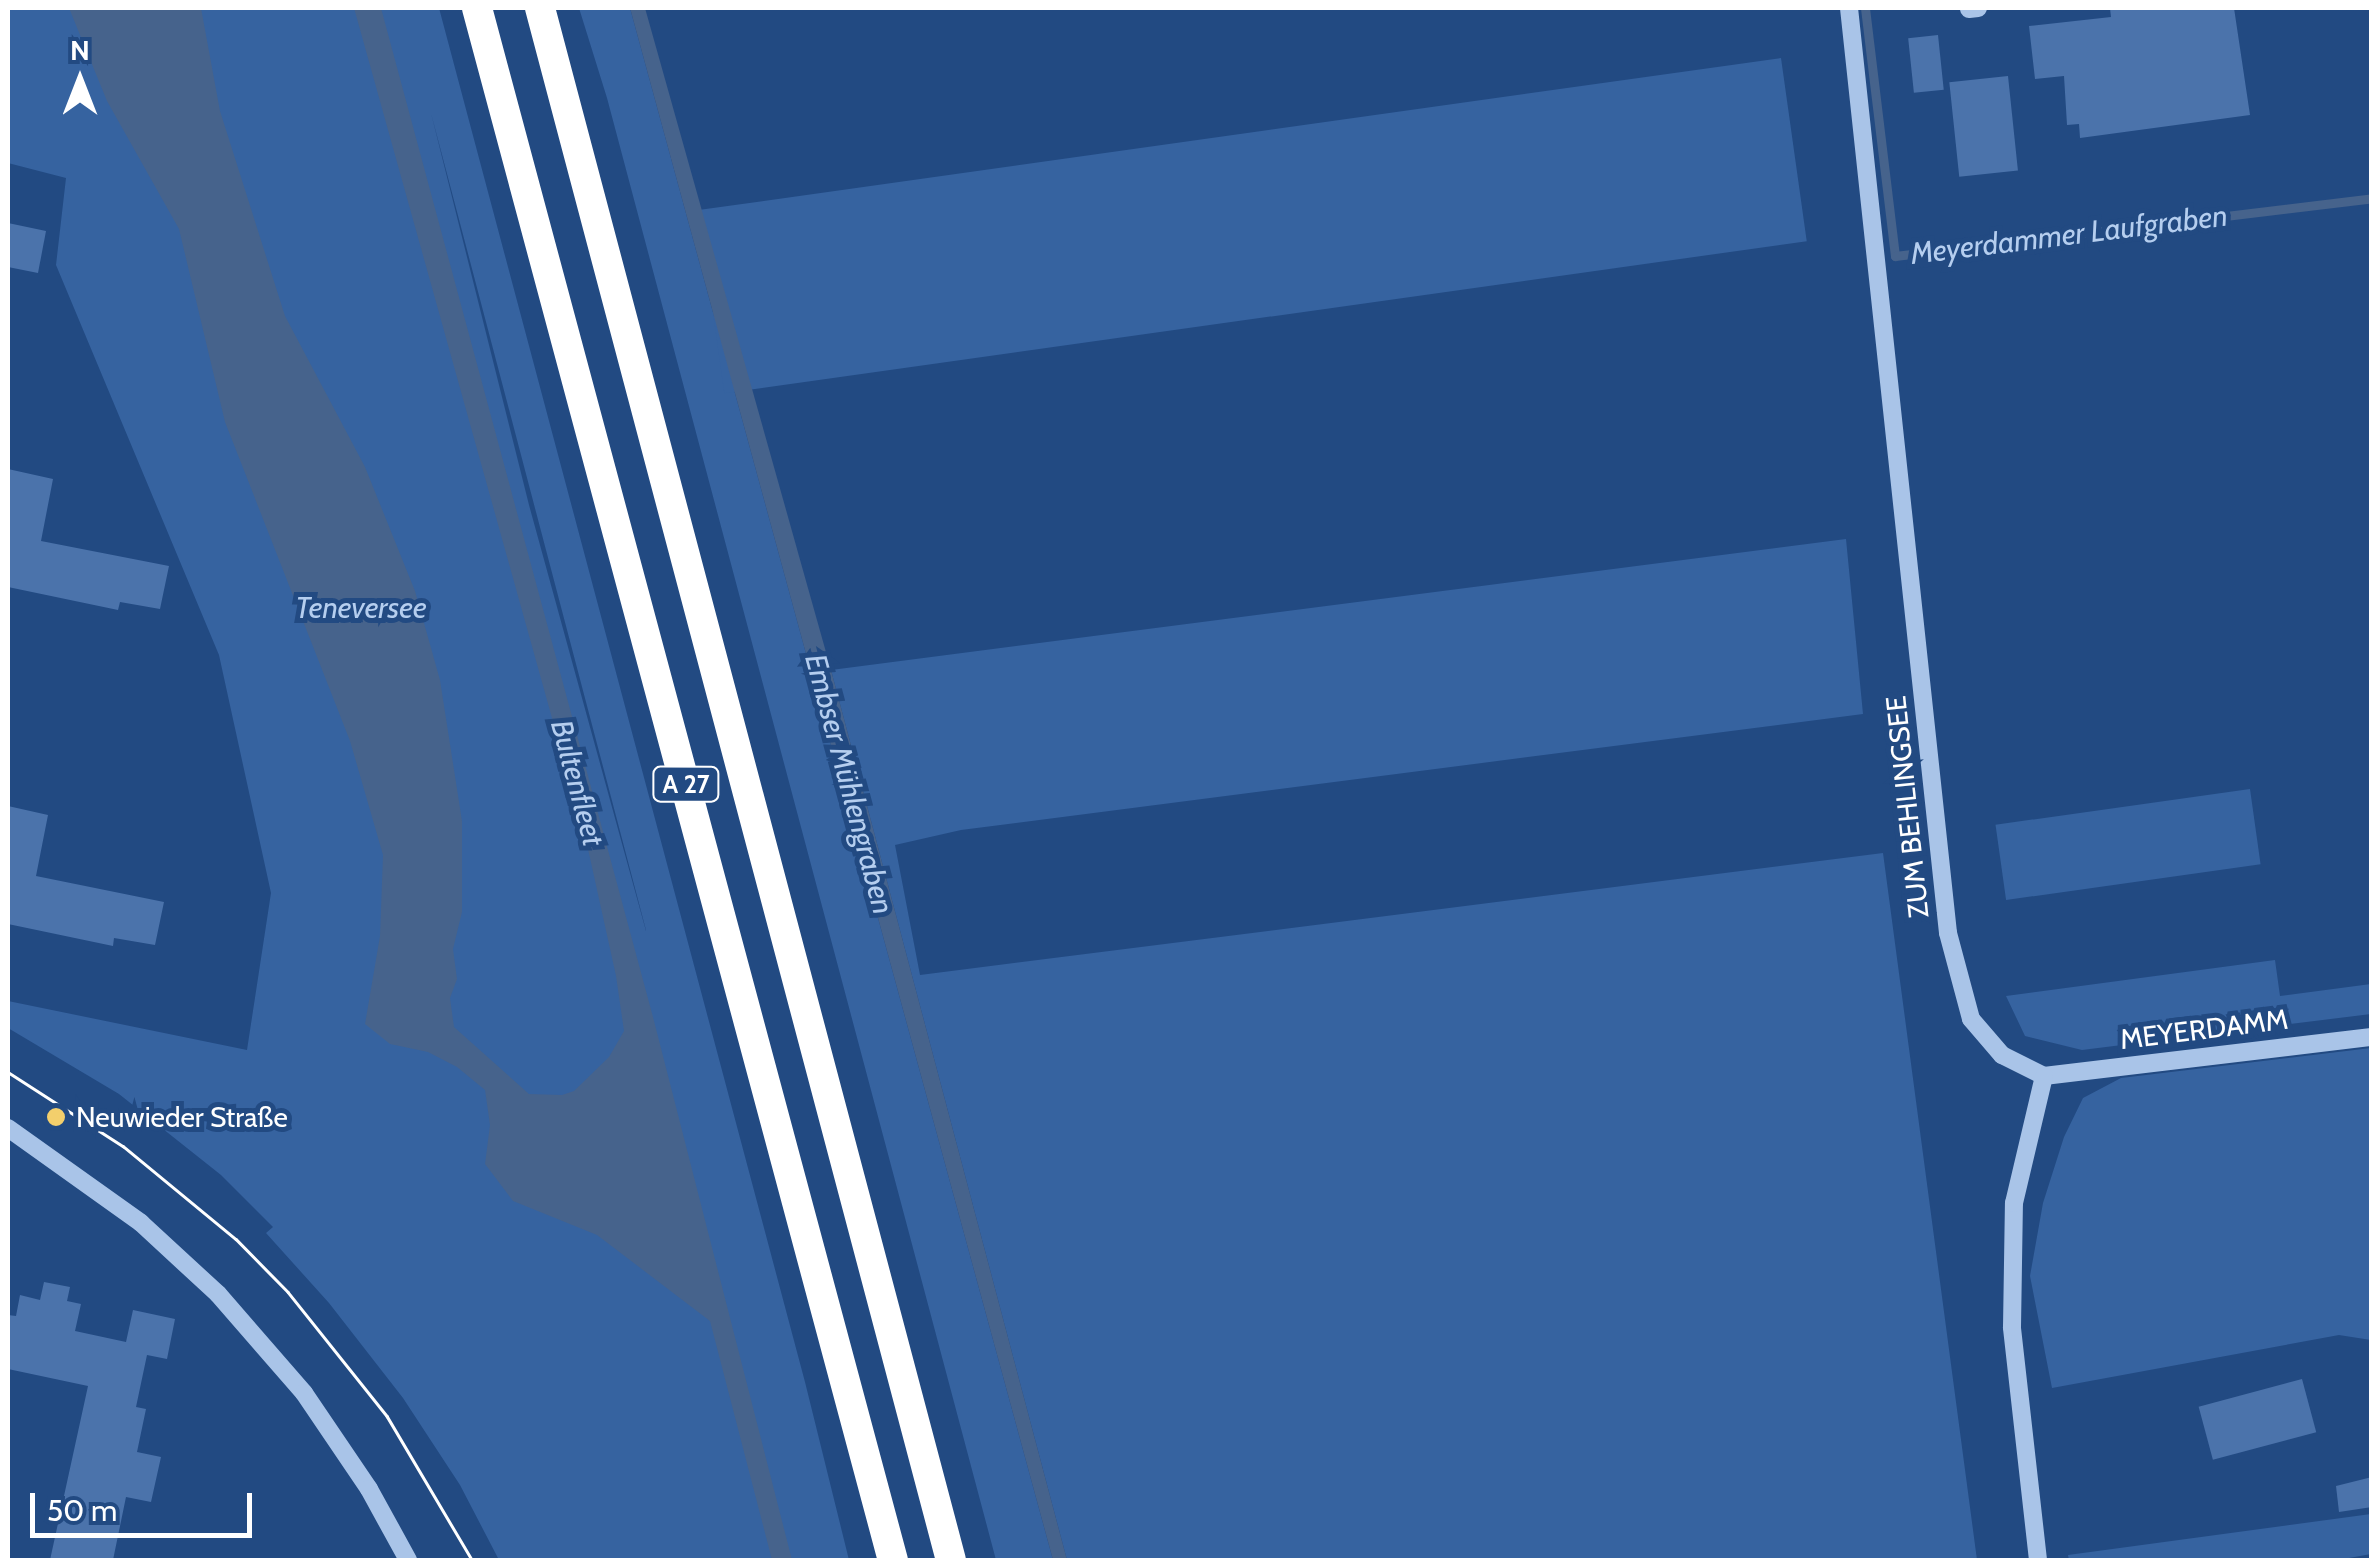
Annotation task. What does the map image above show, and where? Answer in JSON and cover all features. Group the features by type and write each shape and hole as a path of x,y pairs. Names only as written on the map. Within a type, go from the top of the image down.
{"highway":[{"name":"A 27","path":"478,8 893,1560"},
{"name":"A 27","path":"540,8 951,1560"}],"street":[{"name":"ZUM BEHLINGSEE","path":"1850,8 1948,933 1971,1019 2002,1054 2044,1076"},
{"path":"1969,9 1978,8"},
{"name":"MEYERDAMM","path":"2044,1076 2372,1038"},
{"path":"2038,1560 2012,1327 2014,1204 2044,1076"},
{"path":"8,1128 140,1223 218,1294 304,1392 369,1489 408,1560"}],"shaded area":[{"path":"8,8 439,8 849,1560 499,1560 460,1485 403,1398 329,1303 266,1233 273,1227 221,1175 119,1094 8,1028 8,1001 247,1050 271,893 219,655 56,265 66,178 8,163","holes":["431,113 646,931 529,505"]},
{"path":"579,8 630,8 1053,1560 996,1560 607,98"},
{"path":"1781,58 1807,241 724,393 699,210"},
{"path":"1846,539 1863,714 961,830 895,845 920,975 1883,853 1977,1560 1067,1560 831,670"},
{"path":"2250,789 2261,864 2006,900 1996,825"},
{"path":"2275,960 2280,996 2371,984 2371,1014 2082,1050 2025,1036 2006,996"},
{"path":"2371,1048 2371,1340 2339,1335 2052,1388 2030,1276 2043,1203 2064,1137 2083,1098 2121,1078"},
{"path":"2371,1514 2371,1554 2338,1560 2069,1560 2068,1555"}],"water":[{"name":"Teneversee","path":"69,8 201,8 220,111 285,316 365,467 415,591 440,680 462,821 462,912 453,949 457,979 450,998 454,1027 529,1094 562,1095 574,1091 609,1057 624,1031 616,976 586,840 354,8 381,8 653,1017 792,1560 772,1560 710,1321 597,1235 513,1201 485,1164 490,1125 485,1090 457,1067 428,1052 390,1044 365,1024 380,936 383,855 350,741 225,422 179,229 107,101"},
{"name":"Embser Mühlengraben","path":"630,8 645,8 831,670 1067,1560 1053,1560"}],"building":[{"path":"2110,8 2234,8 2250,115 2080,138 2079,124 2067,125 2064,76 2035,79 2029,26 2111,17"},
{"path":"1938,35 1944,90 1914,93 1908,38"},
{"path":"2008,76 2018,170 1959,177 1949,82"},
{"path":"8,223 46,231 38,273 8,267"},
{"path":"8,469 53,479 41,541 169,566 160,609 120,602 118,610 8,587"},
{"path":"8,806 48,815 36,876 164,902 155,945 114,938 113,946 8,924"},
{"path":"44,1282 70,1287 67,1301 81,1304 75,1331 126,1342 133,1310 175,1319 167,1359 147,1355 136,1407 146,1409 137,1452 161,1457 151,1502 126,1497 113,1560 50,1560 88,1386 8,1369 8,1315 16,1316 20,1295 40,1300"},
{"path":"2302,1379 2316,1432 2213,1460 2199,1407"},
{"path":"2372,1477 2372,1507 2339,1512 2336,1486"}],"waterway":[{"name":"Meyerdammer Laufgraben","path":"1865,8 1895,256 2372,198"}],"tram line":[{"path":"8,1072 123,1146 236,1239 288,1292 387,1416 472,1560"}],"place":[{"name":"Neuwieder Straße","path":"56,1117"}],"water label":[{"name":"Bultenfleet","path":"577,783"}]}
